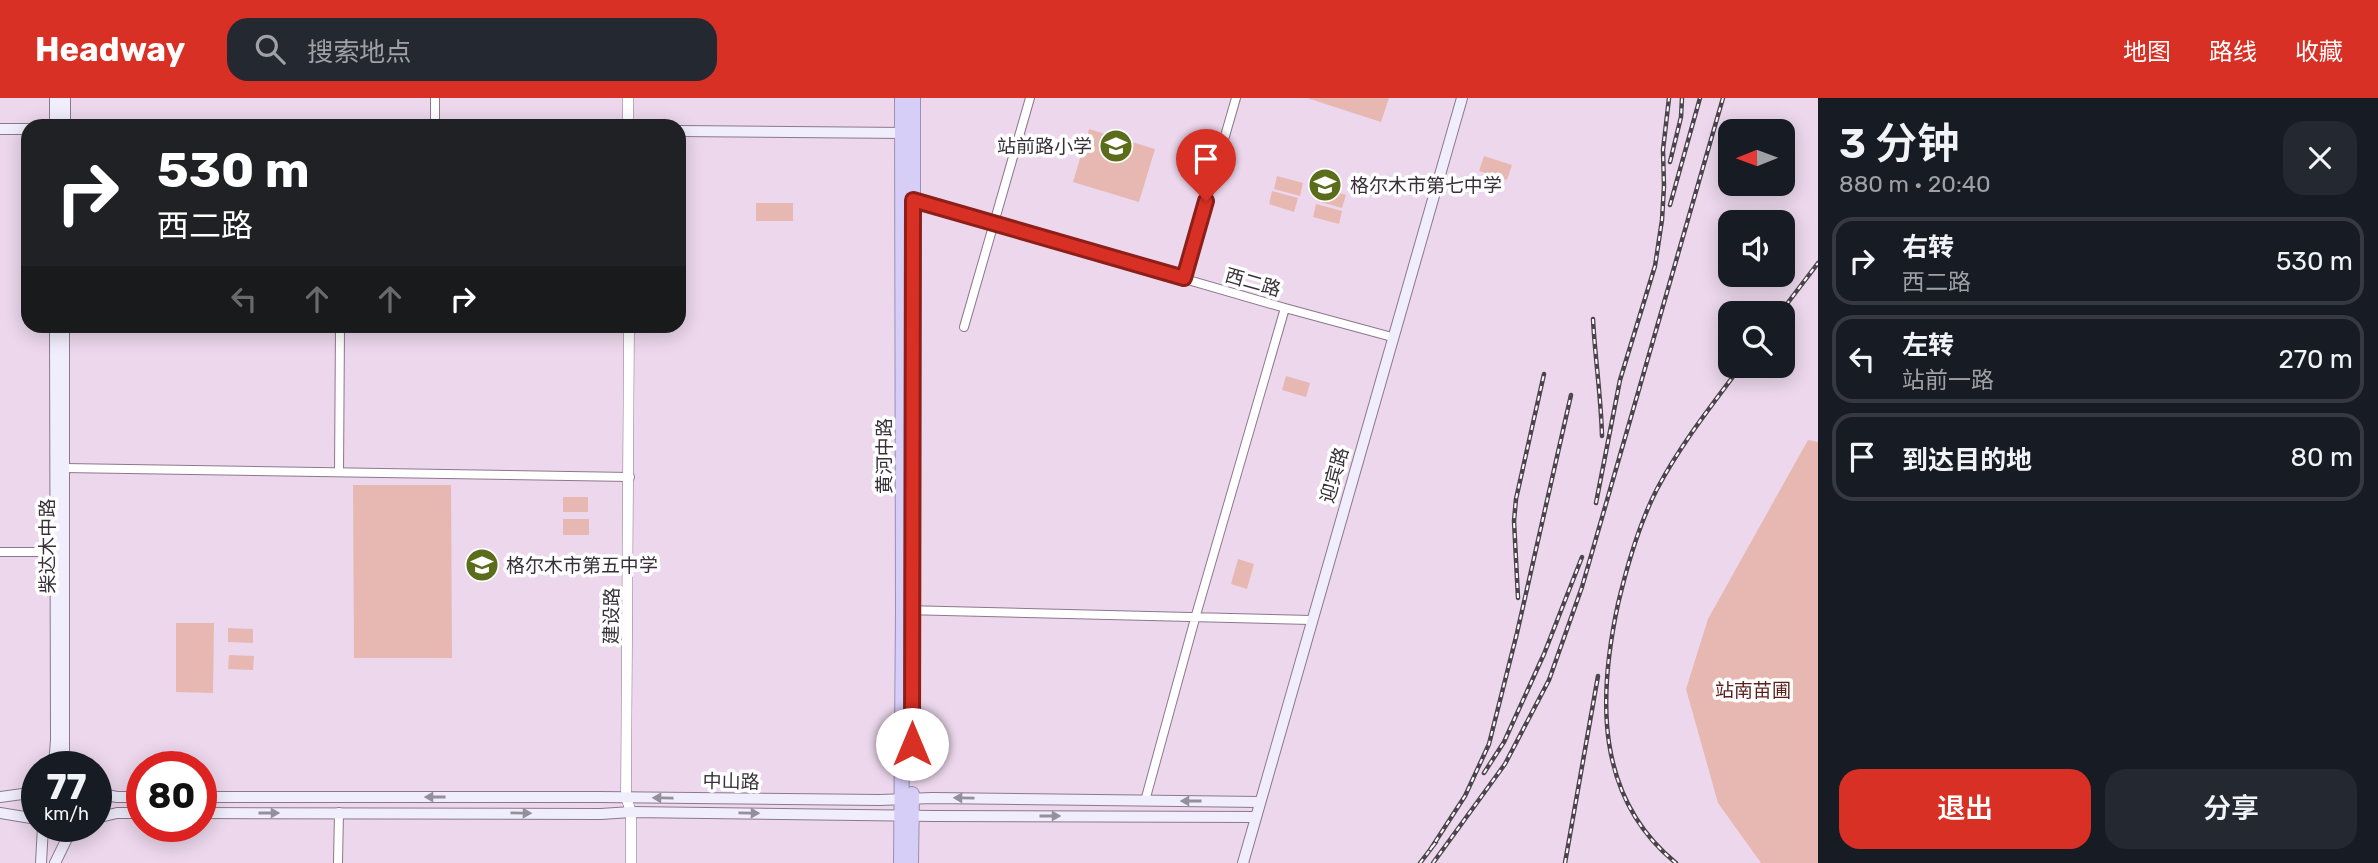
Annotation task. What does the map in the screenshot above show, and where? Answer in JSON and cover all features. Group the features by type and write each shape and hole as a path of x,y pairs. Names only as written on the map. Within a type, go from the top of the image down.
{"highway":[{"name":"黄河中路","path":"902,98 907,133 908,200 906,815"},
{"name":"黄河中路","path":"907,133 913,98"},
{"path":"901,863 906,815"},
{"path":"906,815 911,863"}],"main road":[{"path":"55,98 55,119"},
{"path":"65,98 65,119"},
{"name":"迎宾路","path":"1243,863 1462,98"},
{"path":"0,129 21,129"},
{"path":"686,131 907,133"},
{"name":"柴达木中路","path":"55,333 55,751"},
{"name":"柴达木中路","path":"64,333 64,751"},
{"path":"0,797 21,794"},
{"name":"中山路","path":"217,797 907,798 1259,802"},
{"name":"中山路","path":"217,813 601,814 631,811 1256,817"},
{"path":"0,813 21,816"},
{"path":"41,863 42,842"},
{"path":"55,863 64,842"}],"street":[{"path":"435,98 435,119"},
{"path":"628,98 628,119"},
{"path":"964,327 1030,98"},
{"path":"1184,278 1236,98"},
{"name":"西二路","path":"908,200 994,222 1392,337"},
{"path":"1145,801 1285,308"},
{"path":"339,472 340,333"},
{"name":"建设路","path":"629,333 626,797 631,811 631,863"},
{"path":"64,468 629,477"},
{"path":"0,552 55,552"},
{"path":"908,610 1196,615 1311,620"},
{"path":"338,863 339,812"}],"green space":[{"path":"1307,98 1389,98 1381,122"},
{"path":"1089,129 1155,149 1139,202 1073,182"},
{"path":"1484,156 1512,165 1507,180 1479,171"},
{"path":"1277,176 1303,183 1300,196 1274,189"},
{"path":"1320,187 1346,195 1342,208 1317,201"},
{"path":"1272,191 1298,198 1294,212 1269,204"},
{"path":"756,203 793,203 793,221 756,221"},
{"path":"1316,204 1342,211 1339,224 1313,217"},
{"path":"1286,376 1310,383 1306,397 1282,390"},
{"name":"站南苗圃","path":"1808,440 1818,442 1818,863 1761,863 1718,803 1686,689 1708,619"},
{"path":"353,485 451,485 452,658 354,658"},
{"path":"563,497 588,497 588,512 563,512"},
{"path":"563,519 589,519 589,535 563,535"},
{"path":"1238,559 1254,564 1247,589 1231,584"},
{"path":"176,623 214,623 213,693 176,692"},
{"path":"228,628 253,629 253,643 228,642"},
{"path":"229,655 254,656 253,670 228,669"}],"railway":[{"path":"1596,503 1620,380 1655,266 1662,220 1663,150 1669,98"},
{"path":"1670,162 1681,117 1682,98"},
{"path":"1670,205 1700,98"},
{"path":"1433,863 1505,764 1549,680 1582,587 1723,98"},
{"path":"1789,301 1818,263"},
{"path":"1593,319 1602,436"},
{"path":"1518,598 1514,521 1516,499 1544,374"},
{"path":"1676,863 1649,837 1630,808 1617,777 1609,744 1606,709 1611,639 1630,560 1651,502 1686,441 1732,378"},
{"path":"1430,850 1465,796 1489,744 1571,395"},
{"path":"1484,773 1504,742 1544,654 1582,557"},
{"path":"1565,863 1598,676"},
{"path":"1420,863 1436,842"}],"place":[{"name":"站前路小学","path":"1116,146"},
{"name":"格尔木市第七中学","path":"1325,185"},
{"name":"格尔木市第五中学","path":"482,565"}],"route":[{"path":"912,744 913,200 1184,278 1206,201"}]}
